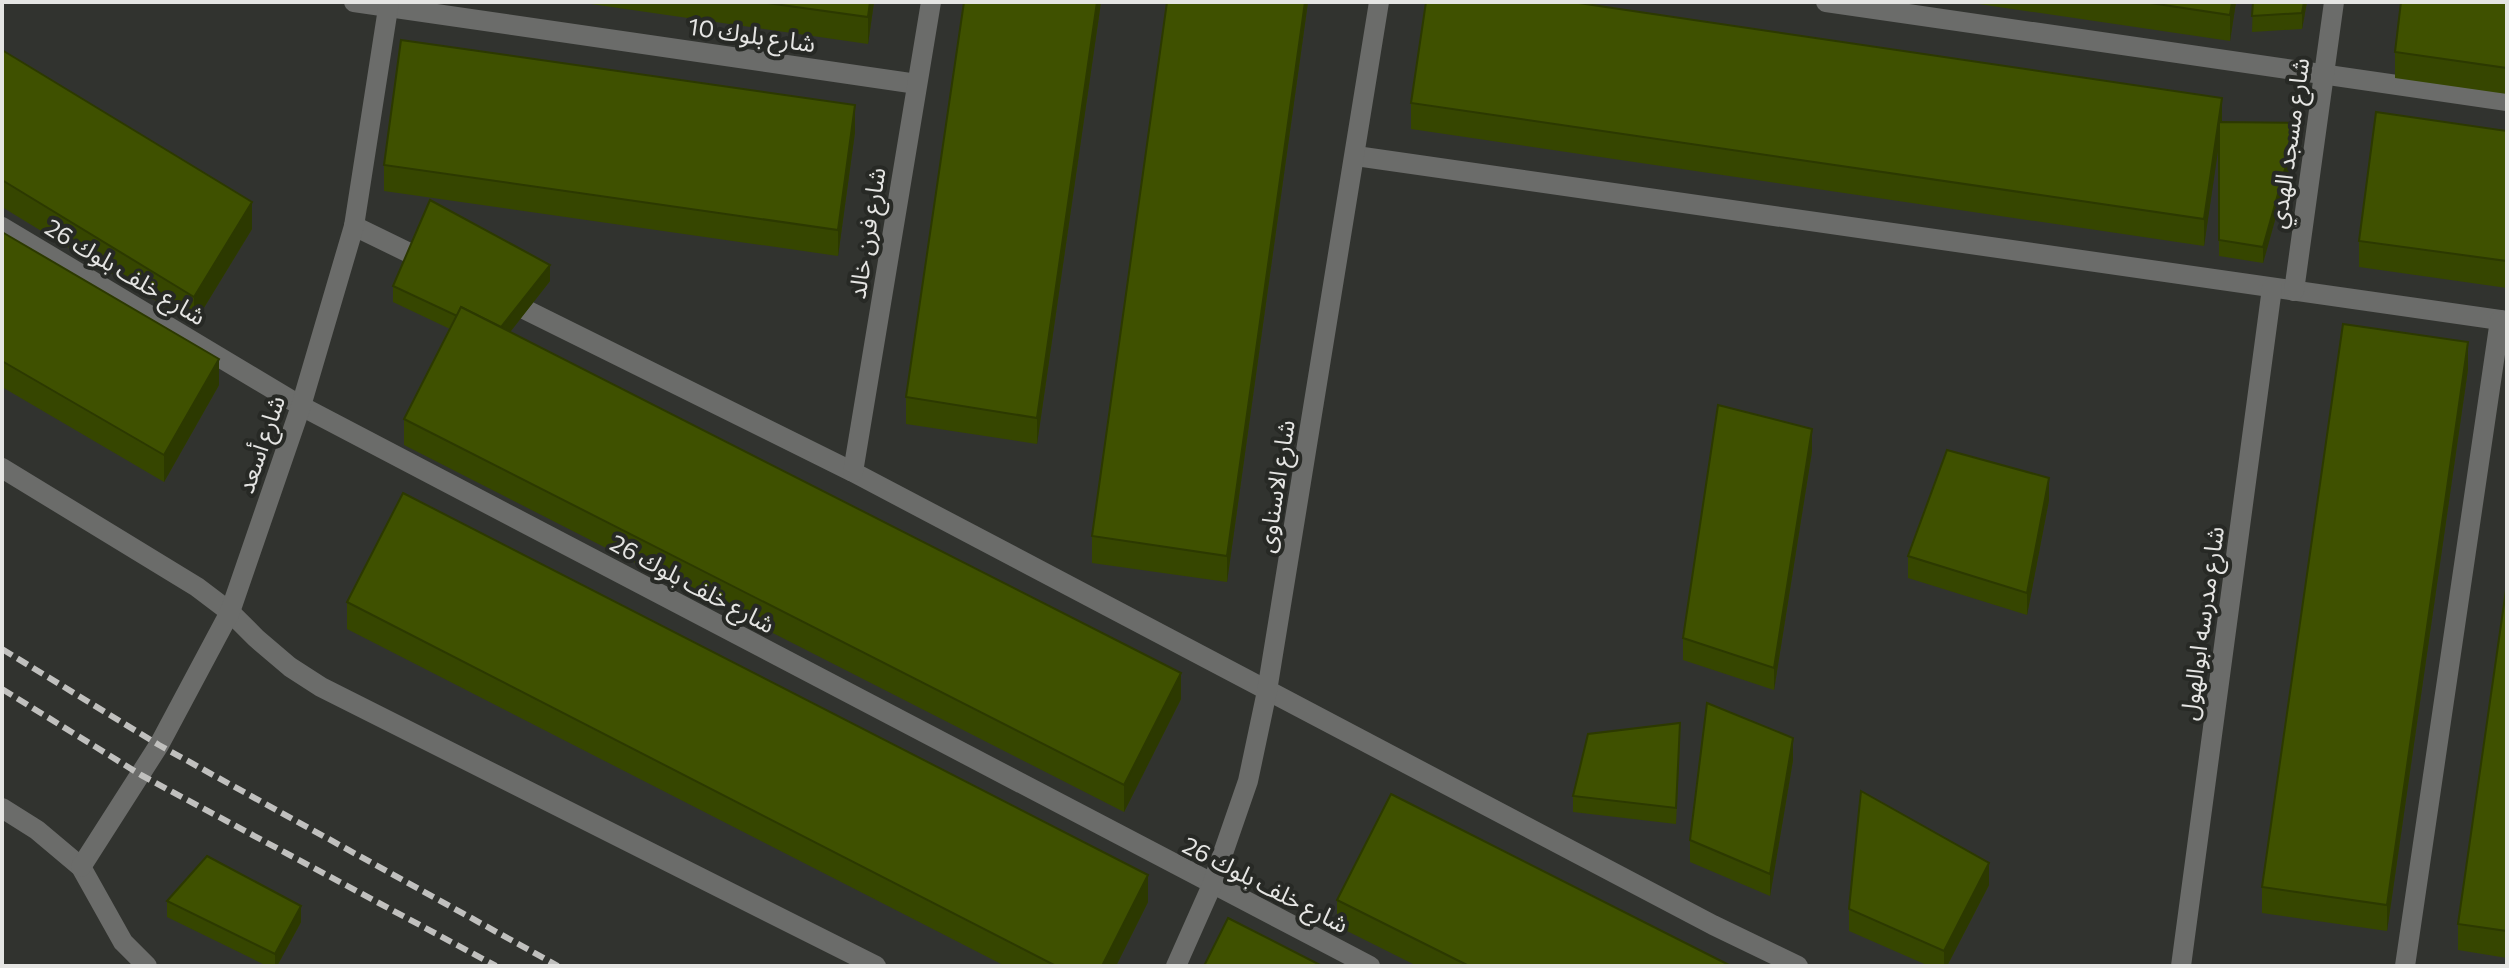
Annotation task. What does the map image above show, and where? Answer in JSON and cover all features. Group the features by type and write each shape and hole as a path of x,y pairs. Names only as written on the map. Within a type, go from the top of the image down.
{"street":[{"name":"شارع بلوك 10","path":"354,2 389,4 917,84"},
{"name":"شارع فرن خالد","path":"853,472 931,2"},
{"name":"شارع الاسناوى","path":"1176,966 1212,885 1248,781 1267,691 1379,2"},
{"path":"1826,2 2507,101"},
{"name":"شارع مسجد الهدي","path":"2294,291 2334,2"},
{"name":"شارع أسعد","path":"81,867 159,745 230,612 301,406 354,226 389,4"},
{"path":"1356,156 2503,321 2405,966"},
{"path":"354,226 454,275"},
{"name":"شارع خلف بلوك 26","path":"2,227 301,406 1370,966"},
{"name":"شارع مدرسه ابوالهول","path":"2181,966 2272,288"},
{"path":"483,289 853,472 1699,918 1798,966"},
{"path":"2,468 197,587 230,612 290,667 321,687 876,966"},
{"path":"2,808 37,830 81,867 123,942 147,966"}],"building":[{"path":"760,2 870,2 868,17"},
{"path":"964,2 1097,2 1037,418 906,397"},
{"path":"1167,2 1305,2 1227,556 1092,536"},
{"path":"1426,2 1572,2 2222,98 2204,219 1411,103"},
{"path":"2144,2 2232,2 2230,15"},
{"path":"2253,2 2304,2 2302,13 2252,16"},
{"path":"2401,2 2507,2 2507,68 2395,52"},
{"path":"401,40 855,105 838,230 384,165"},
{"path":"2,50 252,202 194,297 2,180"},
{"path":"2376,112 2507,131 2507,261 2359,241"},
{"path":"2219,122 2298,123 2263,247 2219,240"},
{"path":"430,200 550,265 501,327 461,307 457,316 393,286"},
{"path":"2,232 219,359 164,455 2,361"},
{"path":"461,307 1181,673 1124,785 404,419"},
{"path":"2343,324 2468,342 2387,905 2262,887"},
{"path":"1718,405 1812,429 1774,668 1683,638"},
{"path":"1947,450 2049,478 2027,593 1908,556"},
{"path":"403,493 1148,875 1102,966 1056,966 347,602"},
{"path":"2507,583 2507,931 2458,924"},
{"path":"1707,703 1793,738 1770,874 1690,840"},
{"path":"1680,723 1676,808 1573,796 1588,734"},
{"path":"1861,791 1989,863 1944,951 1849,909"},
{"path":"1391,794 1731,966 1469,966 1337,900"},
{"path":"207,856 301,906 275,954 167,901"},
{"path":"1228,918 1322,966 1204,966"}],"railway":[{"path":"2,649 159,745 558,966"},
{"path":"2,689 141,775 496,966"}]}
